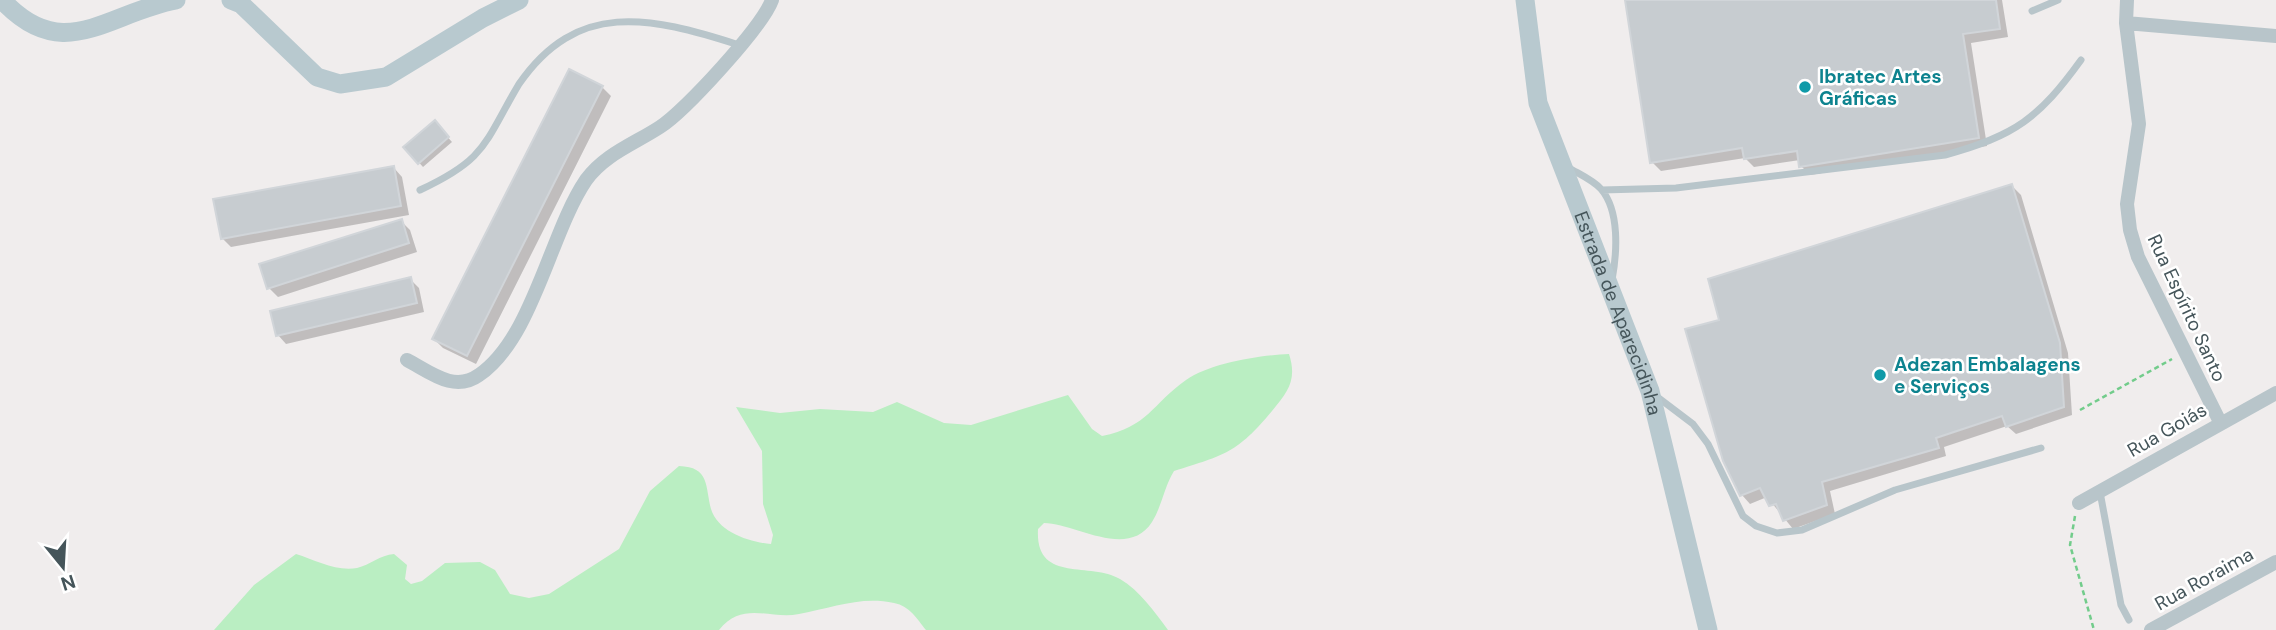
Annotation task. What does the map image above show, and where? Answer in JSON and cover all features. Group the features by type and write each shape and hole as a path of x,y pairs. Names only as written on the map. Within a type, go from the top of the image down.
{"street":[{"path":"2,0 35,27 56,34 78,33 176,0"},
{"path":"231,0 241,4 317,77 340,84 362,83 386,77 483,18 519,0"},
{"path":"407,359 453,383 467,382 489,367 510,341 587,179 613,154 675,117 760,23 772,0"},
{"name":"Estrada de Aparecidinha","path":"1525,0 1538,103 1559,163 1650,391 1708,630"},
{"name":"Rua Espírito Santo","path":"2127,0 2126,23 2139,124 2127,204 2130,230 2138,257 2220,422"},
{"path":"2126,23 2276,36"},
{"name":"Rua Goiás","path":"2079,503 2276,393"},
{"name":"Rua Roraima","path":"2151,630 2276,562"}],"lane":[{"path":"2032,11 2058,0"},
{"path":"420,190 453,175 470,162 485,146 519,84 542,51 559,34 579,23 598,17 655,19 739,45"},
{"path":"1559,163 1602,190 1676,188 1945,155 1989,143 2023,124 2054,97 2081,60"},
{"path":"1602,190 1613,218 1616,245 1611,289"},
{"path":"1650,391 1693,424 1708,443 1742,516 1756,526 1777,533 1802,530 1895,490 2041,448"},
{"path":"2100,491 2121,605 2129,621"}],"path":[{"path":"2080,410 2185,352"},
{"path":"2079,503 2070,545 2094,630"}],"green space":[{"path":"1289,354 1292,378 1278,404 1249,436 1229,451 1174,471 1152,522 1142,533 1115,539 1044,523 1038,529 1039,546 1045,557 1067,568 1094,571 1120,579 1140,595 1168,630 926,630 904,607 894,603 870,601 799,614 747,613 728,621 719,630 214,630 254,585 296,554 334,567 349,569 362,567 394,554 407,565 405,579 411,584 422,581 445,563 480,562 495,570 510,594 529,598 549,594 619,549 650,491 679,466 689,467 701,474 711,509 727,530 753,541 771,544 773,535 763,504 762,451 736,407 780,413 820,409 873,412 897,402 944,423 971,425 1068,395 1092,429 1102,436 1140,421 1196,374 1236,361"}],"building":[{"name":"Ibratec Artes Gráficas","path":"1625,0 1996,0 2000,29 1963,34 1979,138 1799,167 1797,151 1744,159 1742,148 1650,163"},
{"path":"569,69 603,86 467,356 432,339"},
{"path":"435,120 449,137 418,164 403,147"},
{"path":"394,166 401,206 221,239 213,199"},
{"name":"Adezan Embalagens e Serviços","path":"2012,184 2060,343 2064,407 2006,427 2002,416 1936,438 1939,448 1822,482 1827,505 1783,521 1776,504 1769,506 1760,488 1740,496 1723,461 1685,329 1719,320 1708,279"},
{"path":"402,219 409,243 267,289 259,264"},
{"path":"411,277 417,303 276,336 270,311"}],"place":[{"name":"Ibratec Artes Gráficas","path":"1805,87"},
{"name":"Adezan Embalagens e Serviços","path":"1880,375"}]}
